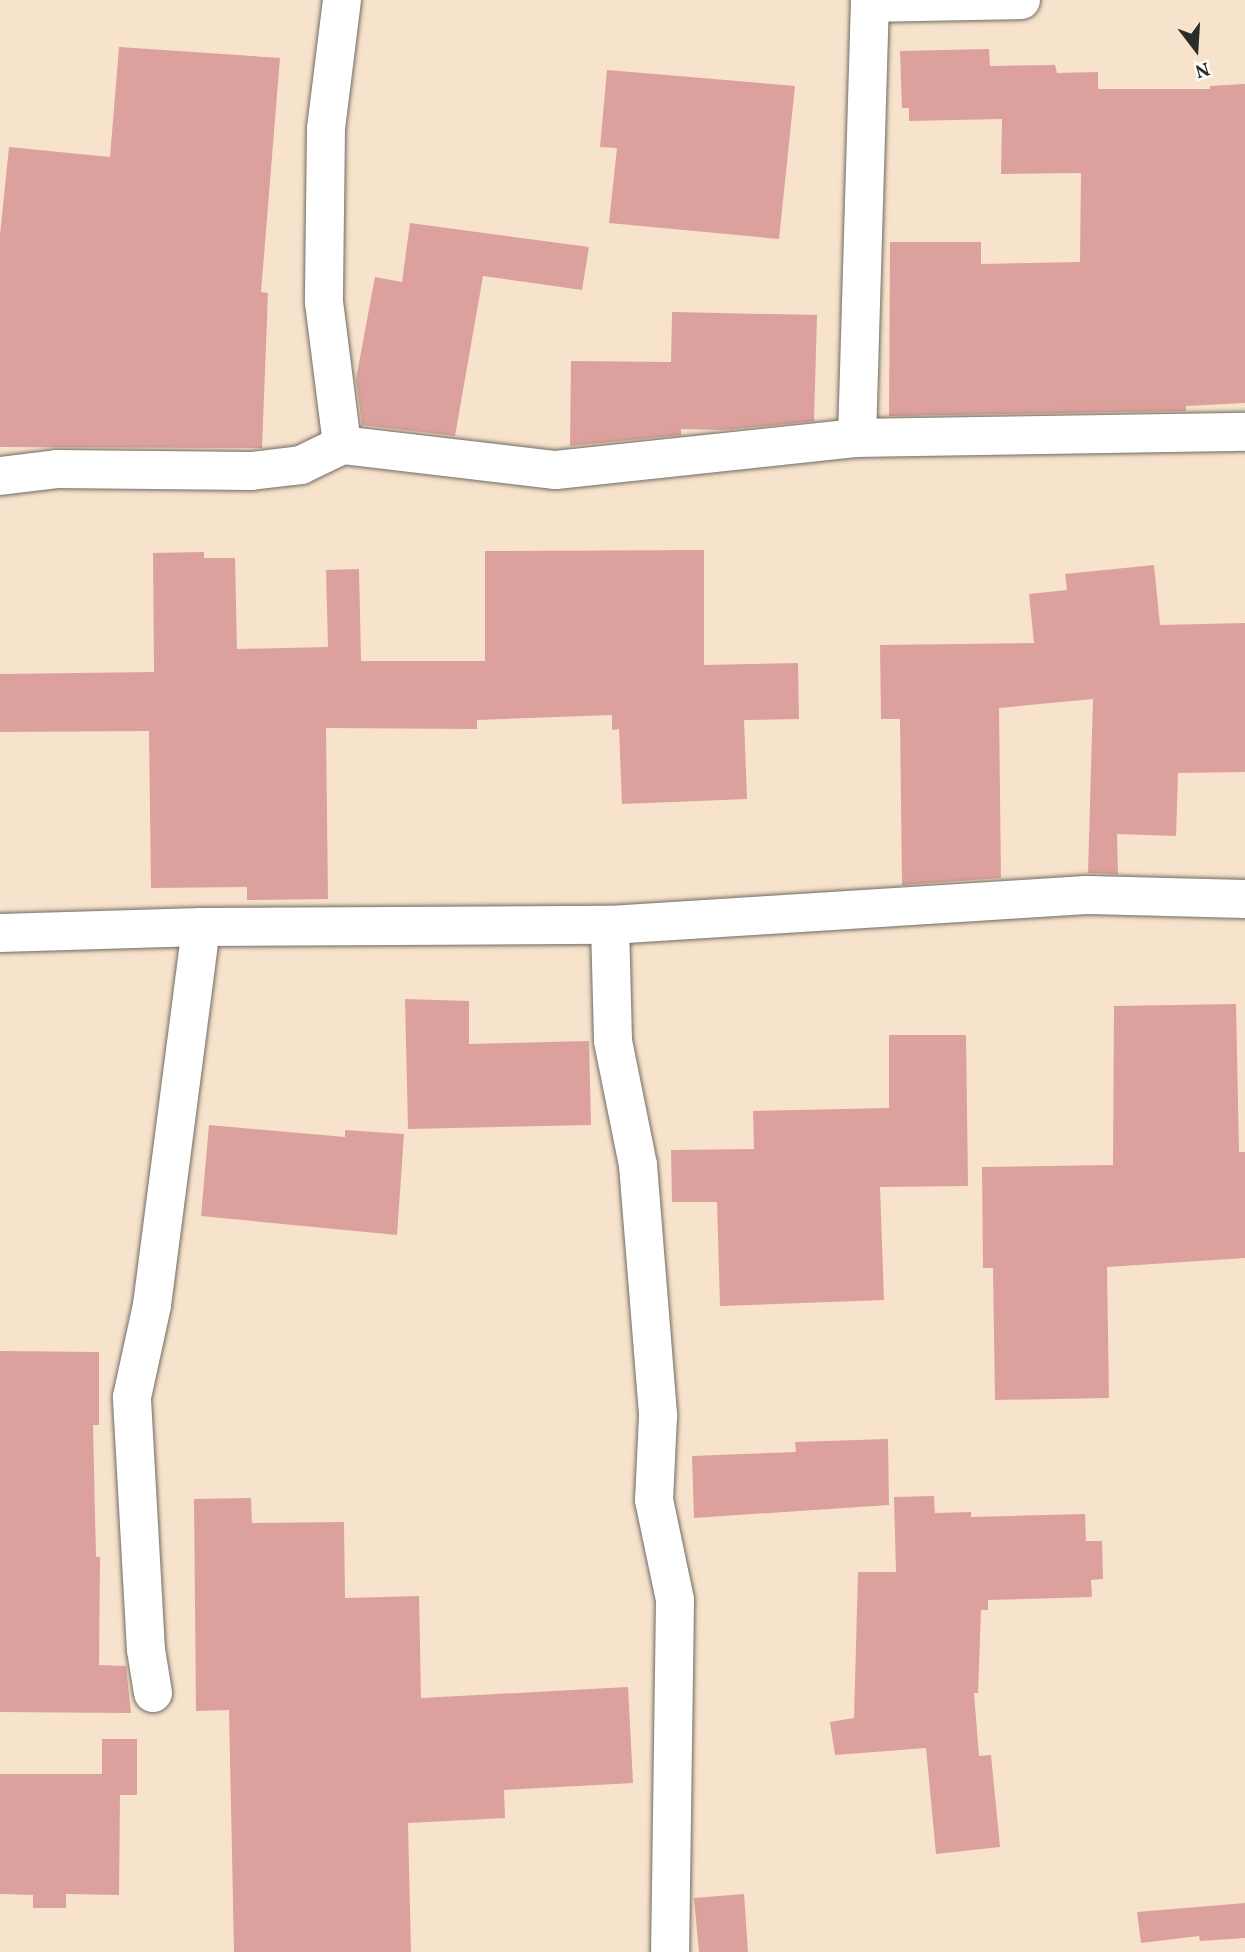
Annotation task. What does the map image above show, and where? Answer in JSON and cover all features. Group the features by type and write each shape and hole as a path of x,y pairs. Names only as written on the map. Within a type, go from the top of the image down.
{"street":[{"path":"342,0 326,129 324,302 342,445"},
{"path":"857,438 870,2 1021,0"},
{"path":"0,476 57,469 251,471 301,465 342,445 556,470 857,438 1245,432"},
{"path":"0,933 201,927 610,925 1086,895 1245,899"},
{"path":"610,925 613,1041 638,1165 658,1416 654,1500 675,1600 670,1952"},
{"path":"153,1693 146,1650 132,1397 152,1305 201,927"}],"building":[{"path":"119,47 280,58 261,292 268,293 262,448 0,447 0,235 9,147 110,157"},
{"path":"989,49 990,66 1055,65 1057,73 1098,72 1098,89 1210,89 1210,86 1245,84 1245,403 1186,406 1186,411 889,416 890,242 981,242 981,264 1080,262 1081,173 1001,174 1002,119 909,121 909,108 902,108 900,51"},
{"path":"607,70 795,86 779,239 609,223 617,148 600,147"},
{"path":"410,223 589,247 582,290 483,276 455,436 362,425 356,379 375,277 402,282"},
{"path":"672,312 817,315 814,421 723,430 681,429 681,435 570,446 571,361 671,362"},
{"path":"704,550 704,665 798,663 799,719 744,720 747,799 622,804 619,729 612,730 612,715 477,720 477,729 326,728 328,899 247,900 247,887 151,888 149,731 0,732 0,674 154,672 153,553 204,552 204,558 235,558 237,649 328,647 326,570 359,569 361,661 485,661 485,551"},
{"path":"1154,565 1160,625 1245,623 1245,772 1178,773 1176,836 1117,834 1118,874 1088,873 1093,699 999,708 1001,878 902,885 900,719 881,719 880,645 1034,643 1029,594 1067,590 1065,574"},
{"path":"405,999 469,1001 469,1044 589,1041 591,1125 408,1129"},
{"path":"1236,1004 1239,1152 1245,1152 1245,1258 1107,1267 1109,1398 995,1400 993,1268 983,1268 982,1167 1113,1165 1114,1006"},
{"path":"889,1035 966,1035 968,1186 880,1187 884,1300 720,1306 717,1202 672,1202 671,1150 754,1149 753,1111 889,1108"},
{"path":"209,1125 345,1137 345,1130 404,1134 397,1235 201,1216"},
{"path":"0,1351 99,1352 99,1425 93,1425 96,1557 100,1557 99,1665 126,1666 131,1713 0,1712"},
{"path":"888,1439 889,1505 694,1518 692,1456 796,1452 795,1442"},
{"path":"934,1496 935,1513 971,1512 971,1517 1085,1514 1086,1541 1102,1541 1103,1579 1091,1580 1092,1597 988,1600 988,1610 981,1610 978,1693 974,1693 979,1756 991,1755 1000,1847 936,1854 926,1748 835,1755 830,1722 854,1718 858,1572 896,1572 894,1497"},
{"path":"251,1498 252,1523 344,1522 345,1598 419,1596 421,1698 628,1687 633,1783 504,1790 505,1818 408,1823 411,1952 234,1952 229,1710 196,1711 194,1499"},
{"path":"102,1739 137,1739 137,1795 120,1795 119,1895 66,1894 66,1908 33,1908 33,1895 0,1894 0,1774 102,1774"},
{"path":"744,1894 748,1952 699,1952 694,1898"},
{"path":"1245,1903 1245,1938 1200,1941 1199,1936 1141,1943 1137,1912"}]}
